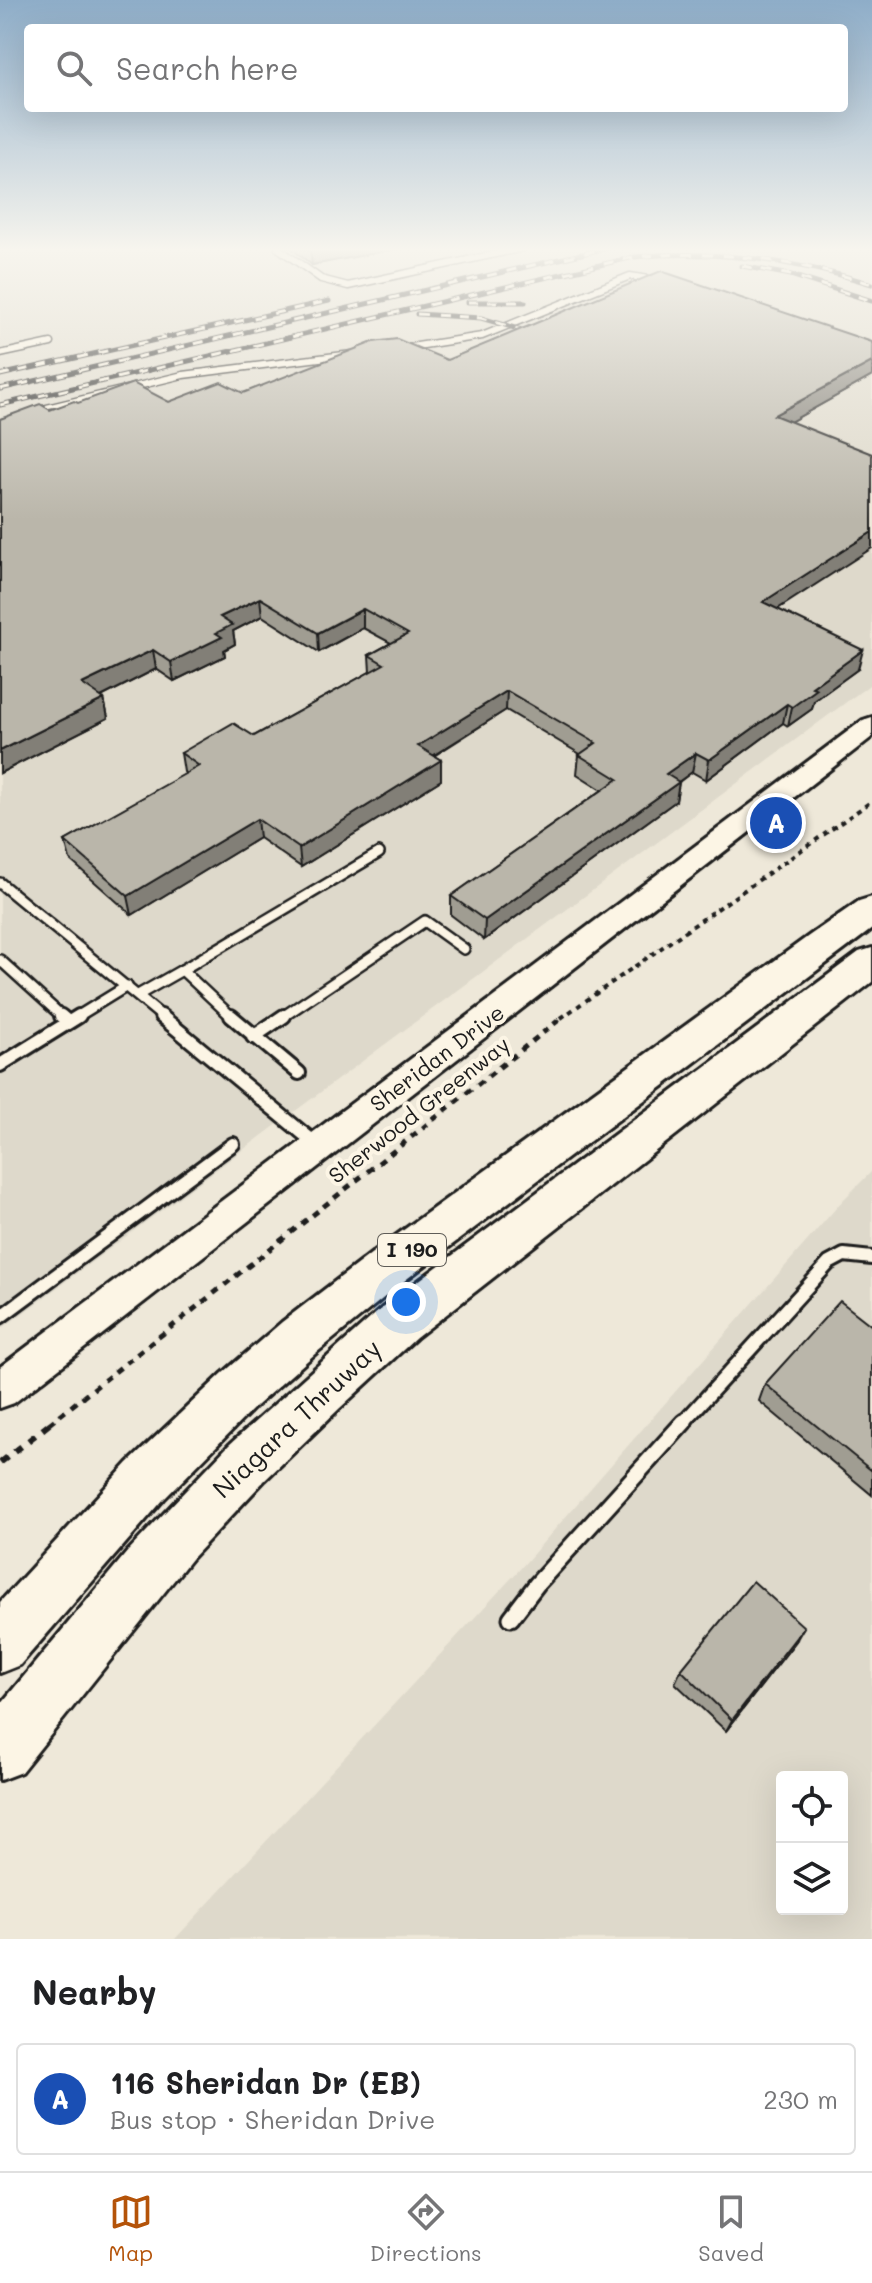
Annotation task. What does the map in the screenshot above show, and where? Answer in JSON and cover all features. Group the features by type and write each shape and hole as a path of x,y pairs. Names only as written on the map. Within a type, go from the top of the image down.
{"highway":[{"name":"I 190","path":"0,1645 43,1592 111,1519 241,1388 372,1280 872,910"},
{"name":"Niagara Thruway","path":"0,1751 122,1598 201,1509 327,1388 399,1323 872,962"}],"main road":[{"name":"Sheridan Drive","path":"0,1390 750,818 868,734"}],"lane":[{"path":"392,349 470,338"},
{"path":"0,354 51,343"},
{"path":"25,413 183,375 361,353"},
{"path":"750,818 784,838"},
{"path":"138,995 379,853"},
{"path":"0,883 320,1147"},
{"path":"253,1037 425,921 464,949"},
{"path":"0,960 68,1022"},
{"path":"182,970 253,1037 299,1073"},
{"path":"0,1065 127,986"},
{"path":"0,1317 233,1144"},
{"path":"511,1618 537,1584 829,1263 844,1255 872,1258"}],"path":[{"name":"Sherwood Greenway","path":"0,1463 589,996 872,801"}],"shaded area":[{"path":"0,338 872,338 872,683 0,1330"},
{"path":"872,1171 872,1939 175,1939 520,1569 844,1199"}],"building":[{"path":"499,338 862,338 872,342 872,362 774,415 872,454 872,532 763,602 863,650 812,687 817,689 792,707 787,704 709,760 696,753 666,774 679,782 485,920 451,896 618,779 579,755 596,743 507,691 418,746 441,760 299,848 257,819 128,896 65,841 199,766 181,753 233,723 254,736 384,664 369,655 408,634 363,609 318,633 260,598 220,617 232,625 216,633 222,637 171,662 153,650 82,684 104,699 0,751 0,419 40,404 50,410 74,401 78,403 133,383 169,402 221,382 243,393 373,342 397,339 447,360"},
{"path":"840,1301 872,1326 872,1471 765,1384"},
{"path":"753,1581 804,1627 732,1720 681,1670"}],"railway":[{"path":"0,375 162,338"},
{"path":"0,389 217,338"},
{"path":"0,405 285,338"}],"place":[{"name":"116 Sheridan Dr (EB)","path":"776,823"}]}
